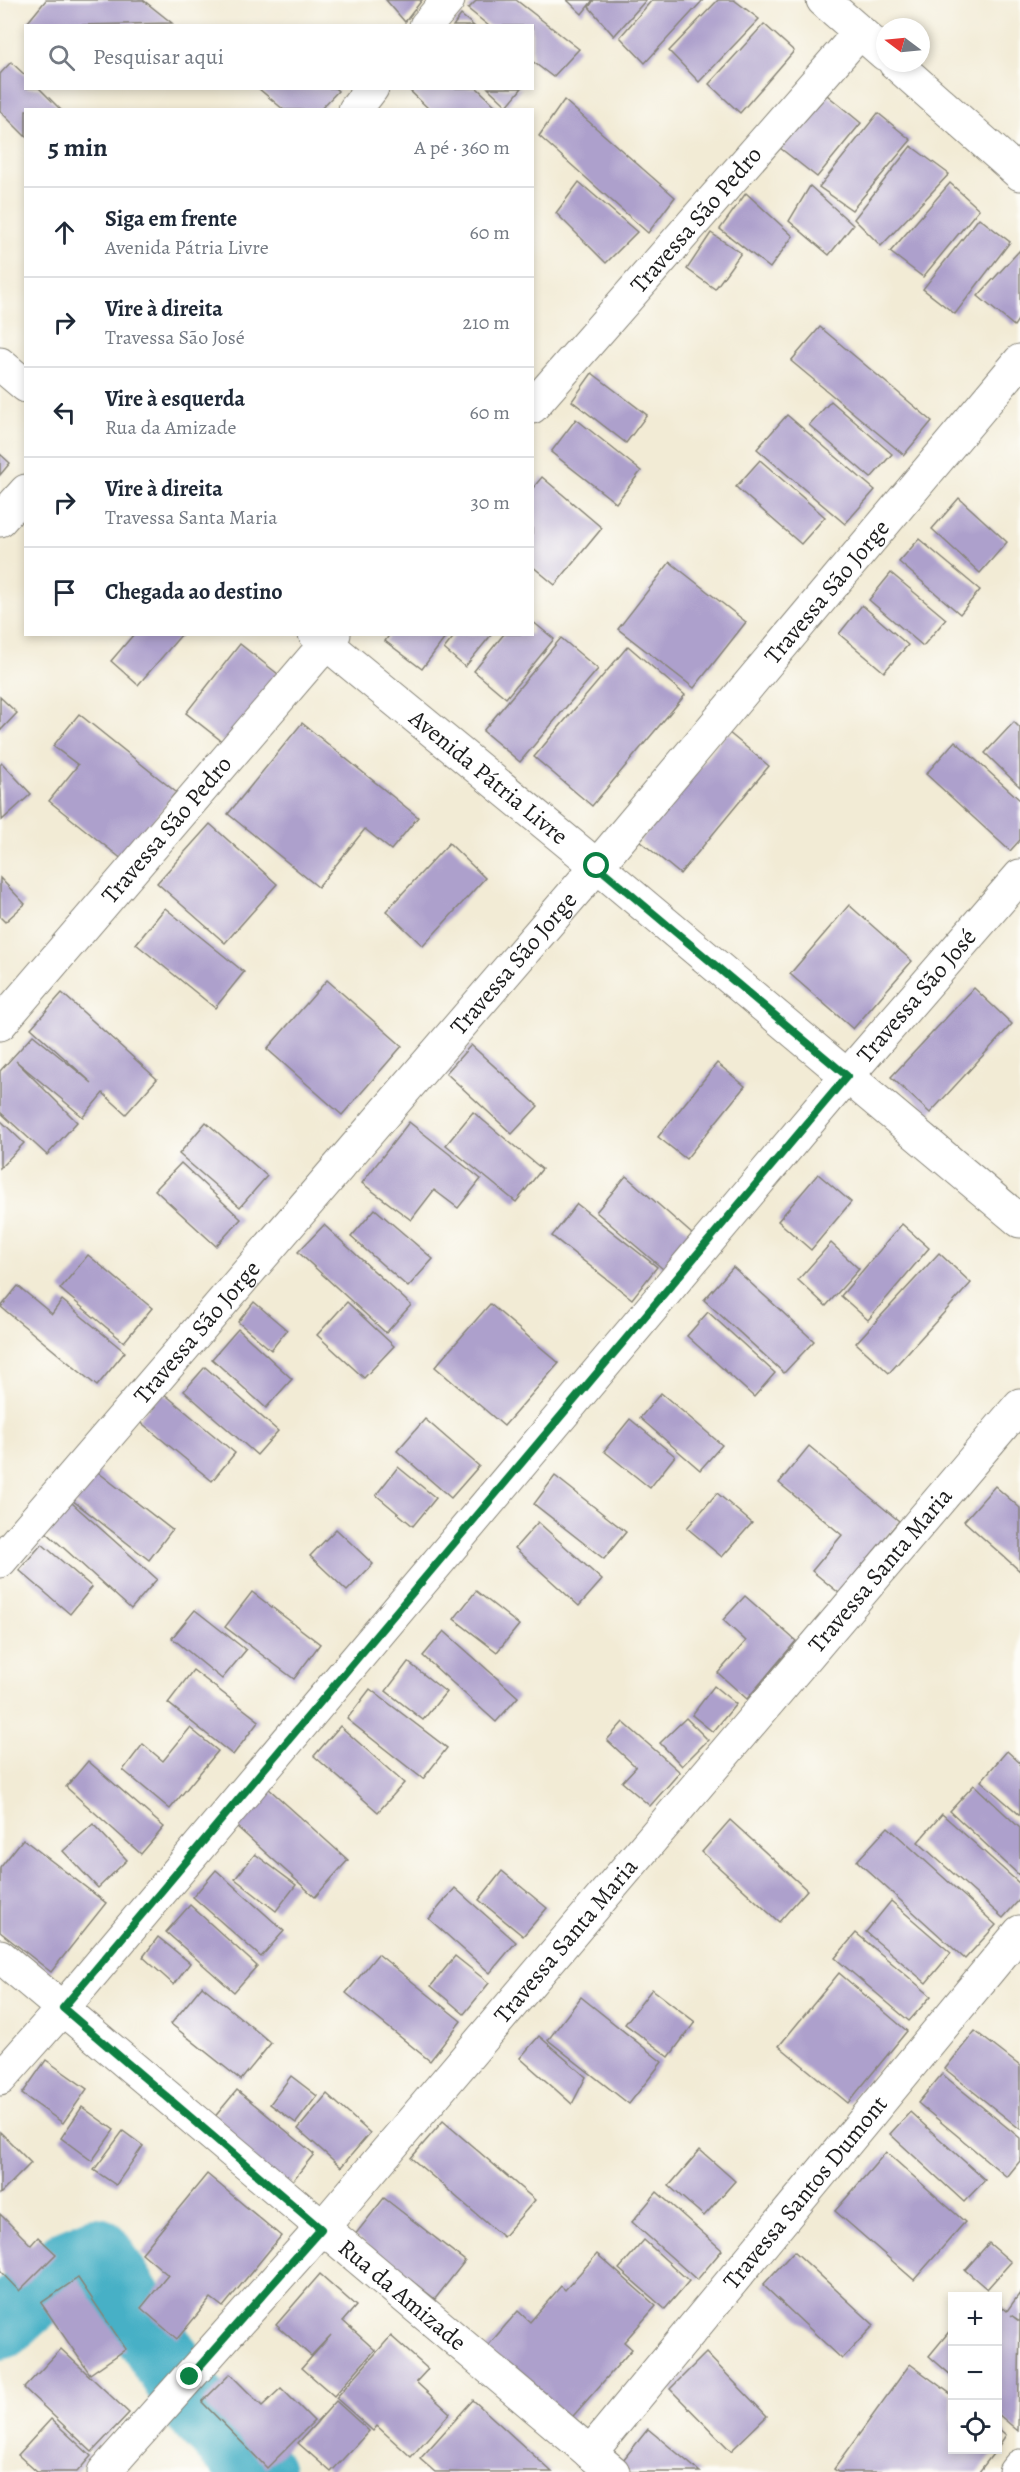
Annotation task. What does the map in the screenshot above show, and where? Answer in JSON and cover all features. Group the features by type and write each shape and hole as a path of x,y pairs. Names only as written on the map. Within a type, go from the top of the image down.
{"street":[{"path":"428,24 448,0"},
{"path":"824,0 876,46"},
{"name":"Travessa São Pedro","path":"534,405 860,32"},
{"path":"905,72 1020,174"},
{"path":"356,108 370,90"},
{"name":"Travessa São Jorge","path":"0,1561 597,866 1020,361"},
{"path":"0,364 24,384"},
{"path":"0,519 24,493"},
{"name":"Travessa São Pedro","path":"0,1024 325,638"},
{"name":"Avenida Pátria Livre","path":"325,638 1020,1221"},
{"name":"Travessa São José","path":"0,2079 63,2008 847,1076 1020,876"},
{"name":"Travessa Santa Maria","path":"104,2472 169,2402 321,2229 1020,1405"},
{"name":"Travessa Santos Dumont","path":"602,2463 1020,1932"},
{"name":"Rua da Amizade","path":"0,1956 321,2229 602,2463"},
{"path":"1015,2472 1020,2466"}],"building":[{"path":"46,0 143,0 172,23 30,24 28,22"},
{"path":"386,0 422,0 405,22"},
{"path":"477,0 516,0 579,49 553,77 534,63 534,24 487,24 468,9"},
{"path":"567,0 593,0 582,14"},
{"path":"594,0 646,0 614,36 589,7"},
{"path":"652,0 703,0 645,63 620,37"},
{"path":"718,0 734,0 759,19 699,82 669,51"},
{"path":"461,15 472,24 454,24"},
{"path":"764,24 794,51 740,113 709,84"},
{"path":"11,62 24,74 24,90 41,90 59,108 24,108 24,135 0,111 0,74"},
{"path":"260,90 338,91 322,108 282,108"},
{"path":"409,90 479,90 498,108 428,108"},
{"path":"490,90 520,90 507,106"},
{"path":"827,95 861,123 817,177 780,148"},
{"path":"564,100 675,197 648,233 539,136"},
{"path":"878,113 911,140 852,210 819,187"},
{"path":"911,146 949,174 881,246 854,219"},
{"path":"579,182 637,232 606,263 556,213"},
{"path":"950,183 979,209 923,277 890,252"},
{"path":"810,186 853,225 829,255 789,221"},
{"path":"746,193 793,236 770,268 720,229"},
{"path":"979,218 1010,242 955,314 923,289"},
{"path":"711,233 741,253 715,289 687,269"},
{"path":"1020,250 1020,317 1014,326 978,296"},
{"path":"820,327 932,421 904,455 791,361"},
{"path":"592,373 647,415 626,443 572,401"},
{"path":"831,401 892,454 871,478 809,425"},
{"path":"787,415 875,490 845,524 757,449"},
{"path":"576,419 641,471 616,503 551,452"},
{"path":"0,454 10,463 0,475"},
{"path":"760,460 825,517 801,544 736,487"},
{"path":"542,477 602,528 555,585 534,568 534,487"},
{"path":"959,498 1007,542 980,573 932,529"},
{"path":"919,539 980,590 960,614 899,562"},
{"path":"670,562 746,622 694,688 618,629"},
{"path":"891,573 946,619 923,646 869,600"},
{"path":"862,605 908,645 884,672 839,634"},
{"path":"534,623 554,639 506,698 474,671 502,636 534,636"},
{"path":"132,636 180,636 138,685 111,661"},
{"path":"389,636 447,636 422,669 385,641"},
{"path":"454,636 490,636 465,667 444,649"},
{"path":"561,638 598,669 520,762 483,731"},
{"path":"240,644 283,678 228,746 186,713"},
{"path":"628,646 685,695 592,806 534,757"},
{"path":"0,697 17,713 0,731"},
{"path":"79,714 176,792 123,860 49,801 78,765 53,746"},
{"path":"1014,722 1020,728 1020,787 985,753"},
{"path":"302,723 418,817 391,850 365,829 318,887 228,814"},
{"path":"728,732 769,766 680,874 640,841"},
{"path":"955,741 1020,800 1020,840 1010,851 926,774"},
{"path":"2,763 31,794 2,820 0,765"},
{"path":"210,824 277,884 225,943 157,883"},
{"path":"449,843 485,878 423,946 386,911"},
{"path":"0,878 25,904 5,922 0,917"},
{"path":"849,905 912,961 853,1029 790,974"},
{"path":"165,908 244,972 215,1008 136,944"},
{"path":"327,980 402,1046 342,1115 267,1049"},
{"path":"974,988 1012,1024 930,1113 891,1077"},
{"path":"62,993 157,1079 126,1114 103,1093 83,1117 16,1061 77,1122 47,1155 0,1112 0,1071 33,1035 92,1083 31,1028"},
{"path":"471,1045 538,1106 512,1134 446,1073"},
{"path":"717,1063 745,1086 686,1159 658,1137"},
{"path":"473,1112 542,1169 516,1202 446,1145"},
{"path":"0,1120 24,1143 0,1168"},
{"path":"206,1122 267,1176 240,1207 179,1154"},
{"path":"409,1122 481,1179 458,1208 434,1190 411,1220 362,1183"},
{"path":"181,1163 241,1219 216,1246 155,1190"},
{"path":"818,1174 851,1202 811,1250 778,1221"},
{"path":"626,1176 692,1234 663,1269 596,1212"},
{"path":"577,1204 657,1267 632,1299 552,1236"},
{"path":"375,1209 433,1259 408,1287 351,1237"},
{"path":"902,1224 929,1248 868,1320 841,1296"},
{"path":"324,1225 411,1305 386,1333 298,1252"},
{"path":"831,1243 859,1269 826,1306 798,1280"},
{"path":"939,1253 971,1283 889,1373 856,1343"},
{"path":"88,1255 152,1308 124,1342 60,1289"},
{"path":"733,1267 814,1341 784,1373 704,1300"},
{"path":"18,1286 52,1314 62,1300 125,1352 97,1386 1,1307"},
{"path":"254,1302 287,1330 271,1350 238,1322"},
{"path":"347,1302 394,1346 364,1378 317,1335"},
{"path":"490,1304 559,1363 504,1426 435,1367"},
{"path":"708,1312 775,1373 754,1397 687,1336"},
{"path":"238,1329 292,1379 266,1408 212,1359"},
{"path":"205,1367 278,1431 257,1455 184,1391"},
{"path":"162,1392 235,1453 212,1481 138,1420"},
{"path":"661,1393 722,1445 700,1470 640,1418"},
{"path":"425,1419 479,1466 451,1498 397,1451"},
{"path":"630,1419 675,1456 650,1488 604,1451"},
{"path":"809,1446 899,1521 839,1593 812,1571 842,1535 779,1483"},
{"path":"90,1466 172,1530 149,1560 67,1496"},
{"path":"398,1467 436,1498 413,1526 376,1495"},
{"path":"555,1476 626,1532 604,1559 534,1504"},
{"path":"995,1486 1020,1508 1020,1571 964,1521"},
{"path":"717,1493 752,1523 722,1557 687,1528"},
{"path":"72,1503 157,1579 131,1609 46,1532"},
{"path":"538,1522 602,1580 579,1606 515,1548"},
{"path":"336,1529 373,1564 347,1591 310,1556"},
{"path":"42,1544 92,1587 70,1614 19,1570"},
{"path":"476,1591 519,1625 497,1652 454,1619"},
{"path":"252,1592 320,1644 294,1679 225,1627"},
{"path":"745,1596 796,1641 747,1699 718,1673 746,1641 723,1620"},
{"path":"195,1610 246,1650 222,1679 172,1638"},
{"path":"444,1631 518,1697 496,1722 423,1656"},
{"path":"408,1662 446,1692 423,1720 386,1691"},
{"path":"193,1670 259,1721 233,1755 168,1703"},
{"path":"714,1686 736,1704 713,1732 692,1715"},
{"path":"370,1689 447,1748 423,1779 347,1719"},
{"path":"686,1718 708,1740 682,1766 660,1743"},
{"path":"623,1722 680,1772 650,1806 622,1782 636,1767 607,1740"},
{"path":"340,1726 404,1783 378,1812 314,1756"},
{"path":"190,1728 218,1751 170,1809 123,1770 143,1744 163,1761"},
{"path":"1007,1751 1020,1763 1020,1815 981,1781"},
{"path":"88,1761 164,1827 141,1854 66,1787"},
{"path":"974,1785 1020,1828 1020,1876 950,1811"},
{"path":"268,1788 348,1860 315,1897 236,1826"},
{"path":"942,1814 1020,1884 1020,1899 1003,1918 918,1842"},
{"path":"730,1820 807,1890 779,1922 702,1852"},
{"path":"93,1824 127,1860 98,1888 63,1851"},
{"path":"888,1827 996,1925 965,1959 857,1861"},
{"path":"23,1839 106,1903 51,1972 0,1932 0,1868"},
{"path":"255,1854 296,1885 276,1911 235,1879"},
{"path":"216,1870 284,1931 261,1957 193,1897"},
{"path":"502,1871 547,1908 523,1936 479,1900"},
{"path":"455,1888 516,1942 490,1973 429,1919"},
{"path":"891,1901 951,1953 926,1983 866,1932"},
{"path":"190,1905 257,1966 234,1992 166,1932"},
{"path":"856,1933 931,1996 909,2021 835,1958"},
{"path":"158,1937 190,1963 174,1985 143,1957"},
{"path":"378,1954 461,2021 430,2061 346,1993"},
{"path":"455,1956 489,1983 464,2014 431,1986"},
{"path":"839,1973 907,2031 848,2103 779,2046"},
{"path":"202,1986 271,2043 241,2080 171,2024"},
{"path":"652,1989 695,2022 669,2057 625,2024"},
{"path":"581,1997 662,2062 629,2104 548,2040"},
{"path":"975,2031 1020,2066 1020,2129 945,2069"},
{"path":"539,2036 586,2077 572,2104 520,2058"},
{"path":"46,2060 87,2089 63,2123 22,2094"},
{"path":"942,2074 1020,2138 1020,2161 1007,2177 918,2103"},
{"path":"291,2076 317,2096 296,2123 270,2104"},
{"path":"237,2090 314,2154 286,2189 208,2125"},
{"path":"327,2094 370,2133 341,2167 298,2129"},
{"path":"82,2107 114,2130 92,2161 61,2138"},
{"path":"910,2112 985,2180 964,2202 890,2134"},
{"path":"443,2121 535,2200 503,2237 411,2158"},
{"path":"123,2131 143,2146 116,2185 94,2170"},
{"path":"0,2132 31,2163 0,2194"},
{"path":"700,2150 735,2181 704,2216 669,2186"},
{"path":"886,2152 965,2222 914,2280 835,2211"},
{"path":"207,2174 281,2236 223,2307 211,2298 177,2339 141,2308 168,2275 142,2253"},
{"path":"657,2192 722,2250 697,2280 632,2222"},
{"path":"384,2198 465,2261 435,2299 354,2236"},
{"path":"0,2214 31,2245 38,2237 56,2254 19,2291 0,2271"},
{"path":"644,2240 689,2281 665,2309 619,2269"},
{"path":"989,2243 1011,2262 987,2289 965,2270"},
{"path":"794,2251 874,2325 842,2359 763,2285"},
{"path":"597,2254 656,2306 624,2342 632,2349 567,2423 485,2349 518,2311 530,2322 561,2286 565,2290"},
{"path":"320,2274 356,2306 343,2321 375,2350 334,2396 302,2368 331,2335 311,2356 276,2325"},
{"path":"78,2278 126,2349 90,2374 41,2303"},
{"path":"1020,2293 1020,2321 1011,2315 1020,2322 1018,2431 1002,2417 1002,2307 1007,2311"},
{"path":"948,2333 948,2373 929,2356"},
{"path":"391,2336 428,2369 416,2382 450,2413 411,2457 377,2426 373,2431 336,2398"},
{"path":"61,2349 129,2413 92,2452 24,2388"},
{"path":"706,2353 767,2416 731,2451 670,2389"},
{"path":"910,2364 948,2392 948,2454 993,2454 979,2472 838,2472 834,2469"},
{"path":"230,2374 262,2406 281,2388 314,2421 267,2468 202,2402"},
{"path":"473,2400 552,2472 435,2472 420,2459"},
{"path":"336,2401 369,2431 331,2472 298,2443"},
{"path":"51,2419 91,2456 77,2472 37,2472 18,2455"},
{"path":"648,2429 700,2472 628,2472 619,2465"}],"waterway":[{"path":"0,2325 70,2263 97,2252 196,2407 259,2472"}],"route":[{"path":"190,2377 321,2229 63,2008 847,1076 597,866"}]}
